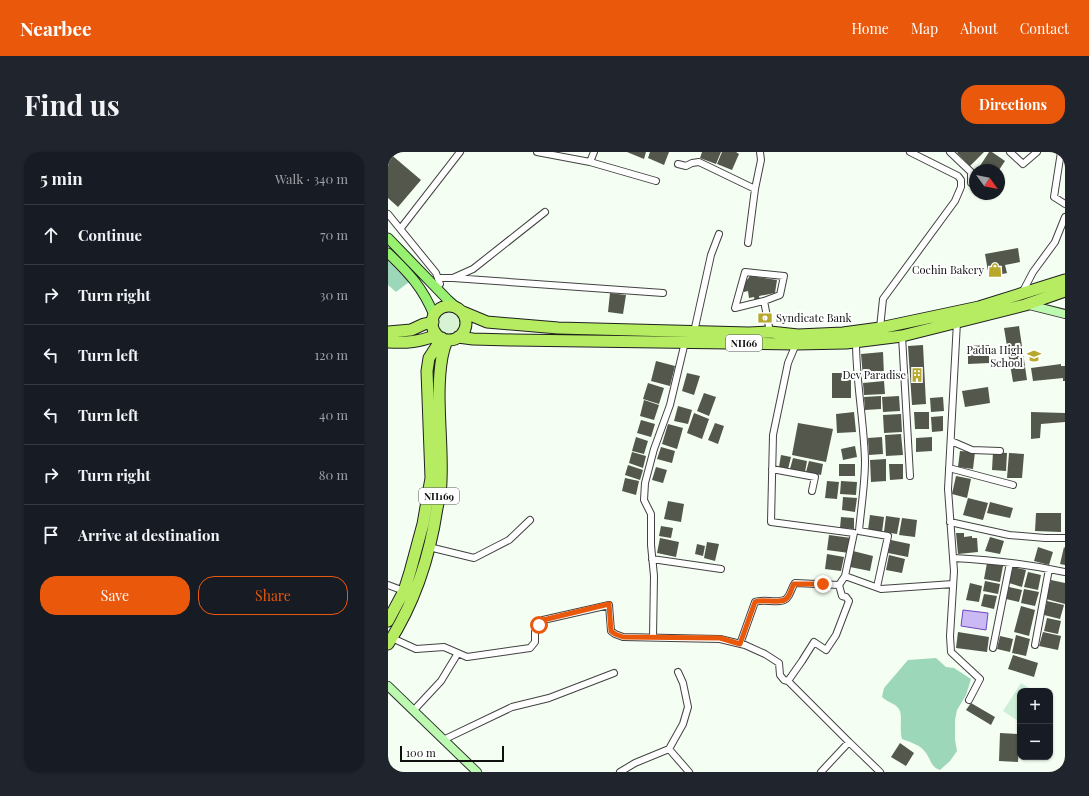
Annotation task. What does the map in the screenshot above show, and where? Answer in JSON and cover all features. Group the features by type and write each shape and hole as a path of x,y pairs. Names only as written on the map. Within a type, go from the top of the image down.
{"highway":[{"name":"NH66","path":"388,342 401,343 446,337 505,340 796,344 856,342 902,336 957,322 1024,299 1065,280"},
{"name":"NH66","path":"460,310 487,322 558,328 805,334 843,333 880,328 1065,291"},
{"path":"388,332 411,330 433,319 441,308 446,306 460,310 465,317 465,328 446,337 434,331 433,319"},
{"name":"NH169","path":"390,641 404,617 415,590 435,524 442,482 440,380 442,356 446,337"},
{"name":"NH169","path":"388,621 404,591 423,524 431,478 427,371 429,358 446,337"}],"main road":[{"path":"388,238 436,288 460,310"},
{"path":"388,254 410,275 425,296 433,319"}],"street":[{"path":"401,228 460,152"},
{"path":"537,152 590,162 656,181"},
{"path":"590,162 594,152"},
{"path":"748,243 755,189 761,160 760,152"},
{"path":"880,328 883,299 955,201 961,187 961,180 958,176 910,152"},
{"path":"950,152 969,170"},
{"path":"1010,152 1023,164 1037,152"},
{"path":"1061,152 1054,197 1065,204"},
{"path":"678,164 686,166 699,162 755,189"},
{"path":"454,278 473,269 545,212"},
{"path":"388,214 401,228 436,273 440,284 436,288"},
{"path":"1065,217 1055,242 1033,272 1024,299 1065,314"},
{"path":"694,332 711,255 719,234"},
{"path":"745,272 784,276 780,295 764,301 735,308 745,272"},
{"path":"438,278 663,293"},
{"path":"764,301 770,332"},
{"path":"957,322 948,489 953,558 950,636 951,652 980,679 969,700"},
{"path":"902,336 910,476"},
{"path":"653,637 654,576 651,514 644,500 645,484 654,449 670,406 685,342"},
{"path":"856,342 865,462 859,531 888,536 877,587"},
{"path":"788,681 814,642 826,650 836,635 849,601 846,597 842,596 840,585 845,576 854,533 770,522 773,435 788,363 796,344"},
{"path":"951,441 972,450 1000,451"},
{"path":"949,468 1013,484"},
{"path":"772,469 815,477 812,491"},
{"path":"429,547 474,558 509,540 530,520"},
{"path":"950,522 1009,535 1065,538"},
{"path":"953,558 988,560 1065,572"},
{"path":"652,559 721,569"},
{"path":"993,648 1010,563"},
{"path":"1035,645 1049,569"},
{"path":"845,576 881,589 953,584"},
{"path":"740,644 755,602 760,600 786,600 794,584 840,585"},
{"path":"388,585 404,591"},
{"path":"390,641 416,649 444,647 467,657 530,648 535,642 535,632 543,620 609,604 611,631 623,637 720,638 765,654 779,664 780,675 784,680 788,681 880,772"},
{"path":"414,710 440,681 458,653"},
{"path":"620,772 635,763 669,749 683,724 688,706 683,683 678,672"},
{"path":"443,740 512,706 549,698 614,673"},
{"path":"388,686 477,772"},
{"path":"821,772 849,742"},
{"path":"669,749 689,772"}],"green space":[{"path":"388,261 409,282 396,292 388,285"},
{"path":"449,310 454,311 460,317 460,327 454,333 449,334 444,333 438,327 437,322 438,317 444,311"},
{"path":"936,658 946,667 954,668 971,679 966,695 957,710 955,720 955,740 957,751 950,761 940,770 933,765 924,750 915,744 902,739 901,715 899,709 882,697 884,688 908,660"},
{"path":"1021,683 1029,688 1018,688"},
{"path":"1017,689 1017,720 1003,711"}],"shaded area":[{"path":"963,610 988,613 986,630 961,626"}],"building":[{"path":"388,152 421,180 398,207 388,198"},
{"path":"627,152 646,152 644,159"},
{"path":"650,152 669,152 664,165 648,158"},
{"path":"702,152 721,152 716,164 700,158"},
{"path":"722,152 736,152 739,154 732,170 717,164"},
{"path":"984,152 972,164 969,165 957,153"},
{"path":"989,152 992,152 1005,161 1003,164 981,164"},
{"path":"1018,248 1020,262 1005,265 1007,273 989,277 985,254"},
{"path":"750,276 777,280 775,293 759,296 760,301 755,302 754,297 749,298 748,291 744,292 743,285"},
{"path":"610,293 626,295 623,314 608,312"},
{"path":"1019,326 1027,380 1013,382 1004,328"},
{"name":"Dev Paradise","path":"923,345 926,404 912,405 908,346"},
{"path":"989,345 989,363 968,364 968,346"},
{"path":"883,352 884,375 863,377 861,354"},
{"path":"656,361 675,366 670,386 651,381"},
{"path":"1061,364 1061,366 1065,366 1065,381 1063,381 1063,378 1033,381 1031,368"},
{"path":"687,373 700,376 694,395 682,391"},
{"path":"832,373 851,373 851,398 832,398"},
{"path":"884,381 885,394 864,395 863,383"},
{"path":"648,383 664,388 659,404 643,399"},
{"path":"988,387 990,403 965,407 962,391"},
{"path":"704,393 716,397 709,416 697,411"},
{"path":"881,396 881,409 865,410 864,397"},
{"path":"899,396 900,411 883,412 882,397"},
{"path":"943,397 944,411 931,412 930,398"},
{"path":"644,400 659,405 654,420 640,416"},
{"path":"678,406 692,410 688,424 674,421"},
{"path":"854,412 856,432 837,433 836,414"},
{"path":"914,412 929,412 929,429 915,429"},
{"path":"1031,412 1065,413 1065,422 1041,424 1040,438 1031,439"},
{"path":"694,413 709,419 702,439 687,433"},
{"path":"901,414 902,432 884,433 883,415"},
{"path":"943,416 943,431 932,432 931,417"},
{"path":"641,420 655,424 651,437 637,433"},
{"path":"715,423 724,426 718,444 708,440"},
{"path":"798,423 833,429 826,462 792,455"},
{"path":"668,424 683,428 677,449 662,444"},
{"path":"901,434 903,455 886,456 885,435"},
{"path":"636,437 648,441 644,454 632,451"},
{"path":"882,437 883,454 869,455 868,438"},
{"path":"932,437 932,451 916,452 916,438"},
{"path":"855,446 857,457 843,460 841,449"},
{"path":"661,447 675,451 672,463 657,459"},
{"path":"960,451 975,452 973,469 958,467"},
{"path":"632,452 646,456 643,468 629,463"},
{"path":"993,452 1007,453 1006,471 992,470"},
{"path":"1009,453 1024,454 1022,478 1007,478"},
{"path":"781,455 791,457 788,469 779,467"},
{"path":"793,458 807,461 805,472 790,469"},
{"path":"886,459 886,481 871,482 870,460"},
{"path":"809,461 823,464 821,475 806,472"},
{"path":"839,464 855,464 855,476 839,476"},
{"path":"889,464 903,464 903,479 890,480"},
{"path":"628,465 643,470 640,480 625,475"},
{"path":"656,467 667,470 663,483 652,480"},
{"path":"956,476 971,479 967,498 952,494"},
{"path":"625,478 639,481 636,495 622,491"},
{"path":"827,481 839,482 837,499 825,498"},
{"path":"841,481 857,482 856,495 840,494"},
{"path":"843,497 857,498 855,512 842,510"},
{"path":"968,498 988,503 983,520 963,515"},
{"path":"668,501 684,504 681,522 664,519"},
{"path":"990,502 1013,508 1010,518 987,513"},
{"path":"1036,513 1061,513 1061,532 1035,531"},
{"path":"870,515 884,517 882,532 868,530"},
{"path":"886,516 900,518 897,534 884,532"},
{"path":"841,517 854,518 854,529 840,528"},
{"path":"902,518 917,520 915,537 899,535"},
{"path":"661,526 673,528 671,538 659,536"},
{"path":"956,533 964,533 964,537 972,536 972,538 977,538 978,552 958,554"},
{"path":"829,535 851,538 849,553 827,550"},
{"path":"990,537 1004,541 1000,554 985,551"},
{"path":"660,538 679,542 676,557 657,553"},
{"path":"891,540 910,544 908,557 888,553"},
{"path":"707,542 719,544 715,561 704,558"},
{"path":"697,544 705,546 703,556 695,554"},
{"path":"1038,547 1053,552 1049,565 1034,561"},
{"path":"1064,547 1065,548 1065,565 1060,564"},
{"path":"853,551 873,556 870,571 850,567"},
{"path":"827,554 844,557 841,571 825,569"},
{"path":"889,555 905,559 902,573 886,570"},
{"path":"987,563 1003,566 1000,582 984,579"},
{"path":"1013,567 1026,570 1022,587 1009,583"},
{"path":"1028,572 1041,575 1038,590 1024,587"},
{"path":"1051,580 1065,583 1065,604 1046,599"},
{"path":"985,581 1000,584 998,594 983,591"},
{"path":"970,583 982,586 979,602 966,600"},
{"path":"1009,587 1022,590 1019,602 1006,599"},
{"path":"1024,589 1039,592 1035,606 1021,603"},
{"path":"984,594 997,596 994,609 981,606"},
{"path":"1047,601 1064,605 1060,619 1044,615"},
{"path":"1021,606 1035,610 1029,636 1014,632"},
{"path":"1047,618 1061,621 1058,634 1044,631"},
{"path":"958,632 989,637 987,652 956,648"},
{"path":"1043,632 1061,636 1058,650 1039,646"},
{"path":"1016,635 1030,639 1026,656 1012,653"},
{"path":"1000,636 1013,639 1010,652 997,649"},
{"path":"1013,655 1038,663 1034,677 1008,669"},
{"path":"971,703 995,717 991,725 966,710"},
{"path":"1000,733 1017,734 1018,762 999,761"},
{"path":"900,743 914,753 906,766 891,757"}],"place":[{"name":"Cochin Bakery","path":"995,270"},
{"name":"Syndicate Bank","path":"765,318"},
{"name":"Padua High School","path":"1034,356"},
{"name":"Dev Paradise","path":"917,375"}],"route":[{"path":"539,625 543,620 557,618 609,604 611,631 623,637 720,638 740,644 755,602 760,600 786,600 794,584 823,584"}]}
